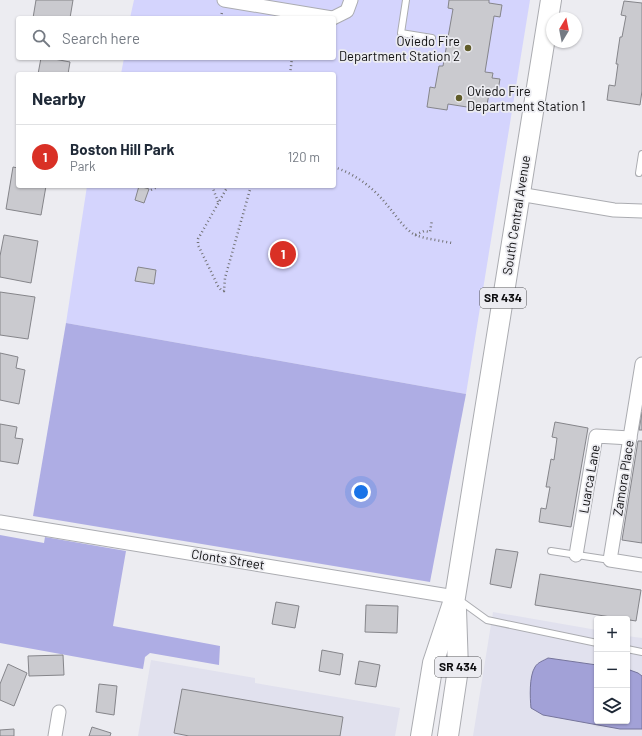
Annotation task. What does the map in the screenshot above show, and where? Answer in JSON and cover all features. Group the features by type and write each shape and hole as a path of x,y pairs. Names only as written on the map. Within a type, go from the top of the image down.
{"main road":[{"name":"South Central Avenue","path":"421,736 433,663 456,597 551,0"},
{"name":"South Central Avenue","path":"448,736 458,669 456,597"}],"street":[{"path":"224,0 320,16"},
{"path":"336,16 346,11 351,0"},
{"path":"519,194 614,210 642,211"},
{"name":"Zamora Place","path":"610,560 642,364"},
{"name":"Luarca Lane","path":"576,555 596,436 630,438"},
{"name":"Clonts Street","path":"0,522 456,597"},
{"path":"610,560 642,565"},
{"path":"55,736 59,712"}],"lane":[{"path":"406,0 401,33 432,38"},
{"path":"639,173 642,154"},
{"path":"551,551 610,560"},
{"path":"456,597 487,620 594,642"},
{"path":"630,650 642,652"}],"path":[{"path":"290,72 292,60"},
{"path":"336,167 363,182 379,194 404,227 415,235 452,243"},
{"path":"150,190 154,188"},
{"path":"213,188 218,202"},
{"path":"227,188 198,239 198,245 218,286 224,292 226,278 250,188"},
{"path":"415,235 424,231 430,232 432,220"}],"shaded area":[{"path":"134,0 530,0 466,394 66,323 87,188 336,188 336,72 121,72 124,60 336,60 336,16 130,16"},
{"path":"66,323 466,394 430,582 33,516"},
{"path":"0,535 44,543 45,537 126,551 113,626 220,646 219,665 150,653 145,657 143,669 0,643"},
{"path":"493,612 594,629 594,724 630,724 630,636 642,638 642,736 473,736"},
{"path":"548,658 594,665 594,724 630,724 630,670 638,673 642,676 642,729 620,729 543,715 531,708 530,687 533,671 541,662"},
{"path":"151,660 255,678 255,683 400,708 395,736 138,736"}],"building":[{"path":"36,0 73,0 70,16 33,16"},
{"path":"449,0 489,0 489,3 502,5 500,17 494,16 485,72 493,73 492,78 500,79 497,96 489,94 486,110 448,104 447,110 427,107 430,87 435,88 439,66 443,66 453,9 448,8"},
{"path":"624,1 642,3 642,91 640,105 607,100 609,85 615,86 618,64 616,64 620,37 622,37 626,16 621,15"},
{"path":"41,60 60,60 70,62 68,72 38,72"},
{"path":"13,167 16,168 16,188 46,188 41,215 6,209"},
{"path":"138,188 149,189 144,203 135,200"},
{"path":"4,235 38,241 31,283 0,277 0,256"},
{"path":"138,267 156,270 154,284 135,281"},
{"path":"0,292 35,297 28,339 0,335"},
{"path":"0,353 18,357 16,368 25,370 19,404 0,400"},
{"path":"642,412 642,430 639,430"},
{"path":"555,422 588,428 571,527 539,522 541,508 546,509 550,487 546,487 551,459 554,460 557,438 552,437"},
{"path":"0,424 17,427 15,438 23,439 18,464 0,461"},
{"path":"638,441 642,441 642,543 622,540"},
{"path":"496,549 518,552 511,588 490,584"},
{"path":"540,574 641,590 636,621 630,620 630,616 604,616 535,605"},
{"path":"276,602 299,606 295,628 272,624"},
{"path":"366,605 398,606 397,633 365,632"},
{"path":"322,650 343,654 340,675 319,671"},
{"path":"63,655 64,675 29,676 28,656"},
{"path":"359,661 380,665 376,687 355,684"},
{"path":"8,664 27,673 14,706 0,700 0,684"},
{"path":"99,684 117,686 114,715 96,712"},
{"path":"182,689 343,717 340,736 189,736 174,733"},
{"path":"92,727 111,733 110,736 89,736"},
{"path":"14,729 14,736 0,736 0,730"}],"place":[{"name":"Oviedo Fire Department Station 2","path":"468,48"},
{"name":"Oviedo Fire Department Station 1","path":"459,98"},
{"name":"Boston Hill Park","path":"283,254"}]}
